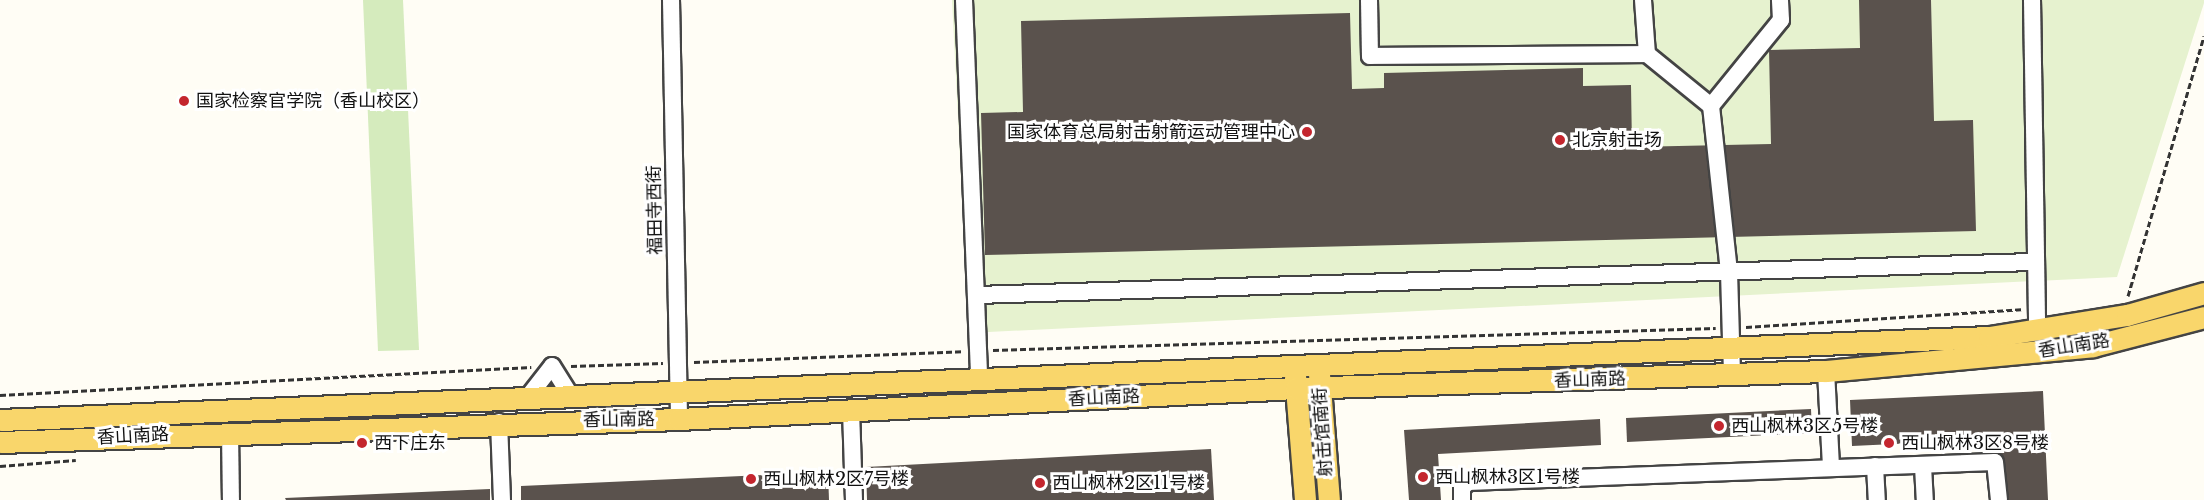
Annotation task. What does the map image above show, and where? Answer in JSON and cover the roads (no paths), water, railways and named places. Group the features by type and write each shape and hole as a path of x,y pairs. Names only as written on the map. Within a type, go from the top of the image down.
{"main road":[{"name":"香山南路","path":"0,420 1294,366 1731,337 1989,337 2127,315 2204,293"},
{"name":"香山南路","path":"0,442 499,422 679,419 1296,388 1732,375 1826,370 2093,346 2204,317"},
{"name":"射击馆南街","path":"1319,364 1329,500"},
{"name":"射击馆南街","path":"1294,366 1305,500"}],"street":[{"name":"福田寺西街","path":"671,0 679,419"},
{"path":"964,0 979,378"},
{"path":"1369,0 1370,56 1647,54 1711,106 1729,272 1732,375"},
{"path":"1643,0 1647,54"},
{"path":"1711,106 1781,20 1780,0"},
{"path":"2032,0 2034,262 2037,331"},
{"path":"976,295 2034,262"},
{"path":"528,397 552,366 570,395"},
{"path":"1826,370 1831,468"},
{"path":"851,410 854,500"},
{"path":"499,422 502,500"},
{"path":"230,432 231,500"},
{"path":"1462,500 1462,488 1468,482 1995,462 1999,500"},
{"path":"1875,466 1877,500"},
{"path":"1923,466 1925,500"}],"place":[{"name":"国家检察官学院（香山校区）","path":"184,101"},
{"name":"国家体育总局射击射箭运动管理中心","path":"1307,132"},
{"name":"北京射击场","path":"1560,140"},
{"name":"西山枫林3区5号楼","path":"1719,426"},
{"name":"西下庄东","path":"362,443"},
{"name":"西山枫林3区8号楼","path":"1889,443"},
{"name":"西山枫林3区1号楼","path":"1423,477"},
{"name":"西山枫林2区7号楼","path":"751,479"},
{"name":"西山枫林2区11号楼","path":"1040,483"}]}
